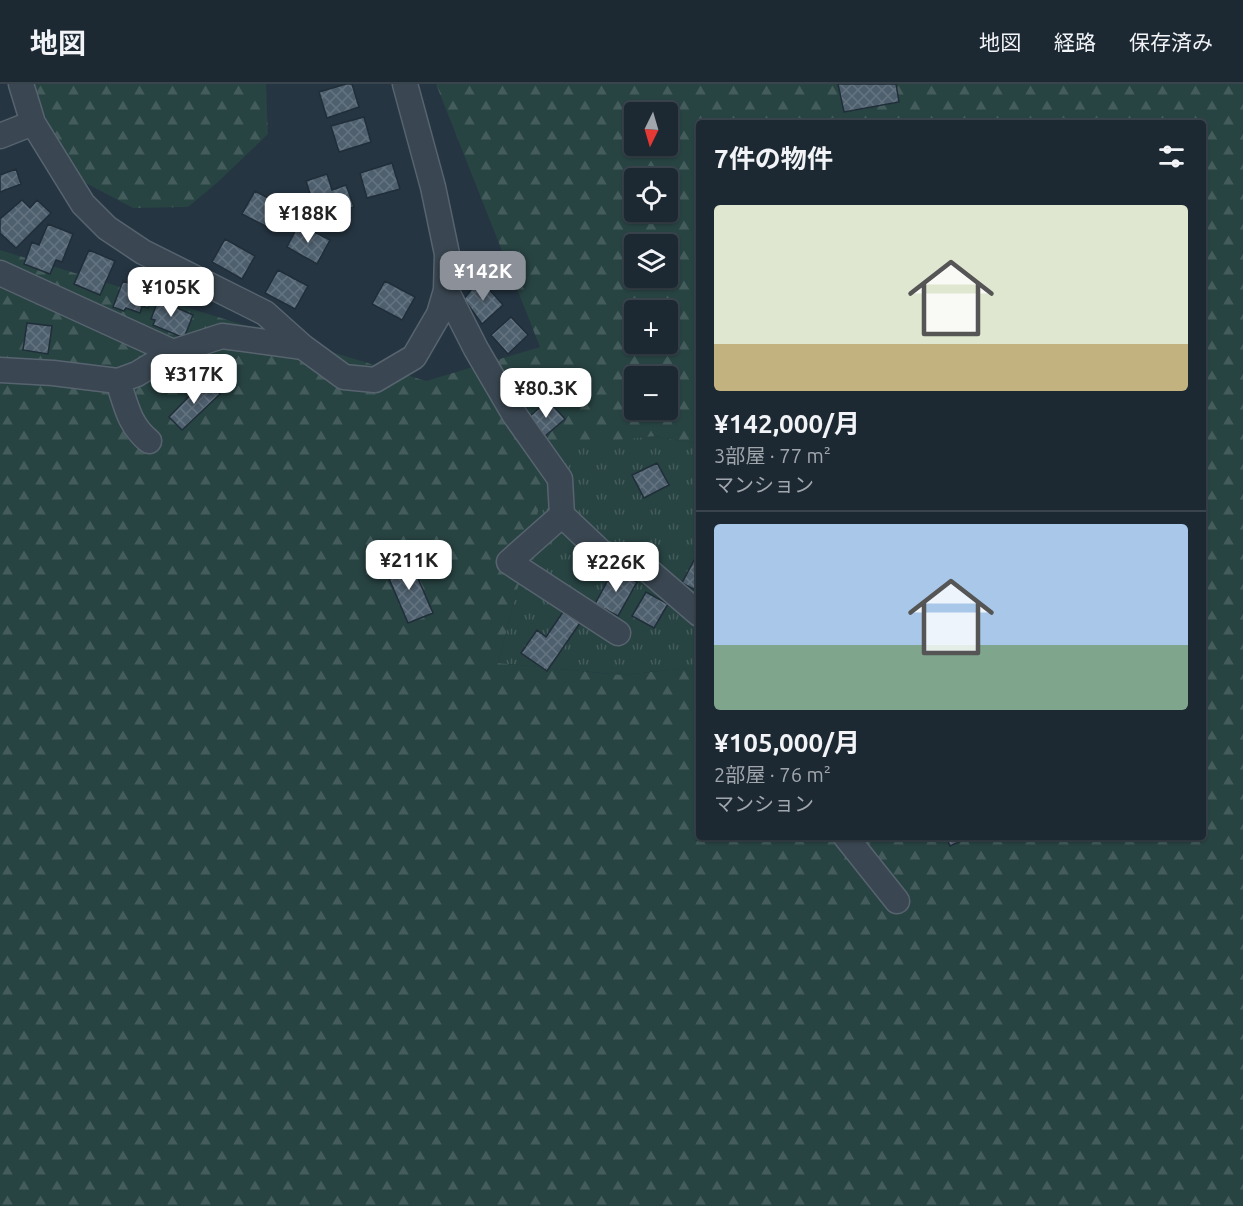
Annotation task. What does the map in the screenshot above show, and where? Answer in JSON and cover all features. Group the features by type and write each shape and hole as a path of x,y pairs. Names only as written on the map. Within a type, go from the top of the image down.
{"street":[{"path":"21,84 33,123 83,204 107,228 143,252 265,313 303,347 344,376 375,380 414,357 439,314 446,290 447,254 436,198 405,84"},
{"path":"0,136 33,123"},
{"path":"0,273 173,352"},
{"path":"446,290 476,349 514,414 560,479 562,515 602,553 642,565 696,611"},
{"path":"0,370 53,373 118,381 137,374 173,352 222,336 303,347"},
{"path":"118,381 138,432 149,441"},
{"path":"562,515 509,562 618,633"},
{"path":"848,840 897,901"}],"green space":[{"path":"31,84 266,84 268,134 188,207 133,208 61,170 45,115"},
{"path":"436,84 1243,84 1243,1206 0,1206 0,250 426,381 540,347"},
{"path":"655,436 696,443 696,665 690,668 622,675 498,663 555,446"}],"building":[{"path":"352,84 359,107 327,118 319,92"},
{"path":"838,84 896,84 899,102 844,112"},
{"path":"364,117 371,142 339,152 331,126"},
{"path":"392,163 400,189 367,198 360,173"},
{"path":"16,169 21,184 0,192 0,175"},
{"path":"327,174 332,190 346,185 354,207 318,218 306,181"},
{"path":"255,191 285,207 273,230 242,214"},
{"path":"22,200 30,208 37,200 51,213 16,248 0,233 0,219"},
{"path":"48,224 73,234 62,262 56,260 50,274 24,264 32,242 39,245"},
{"path":"299,224 330,240 317,264 287,247"},
{"path":"225,239 255,256 242,279 212,262"},
{"path":"89,250 115,261 100,295 74,284"},
{"path":"278,270 308,286 295,309 265,293"},
{"path":"480,279 503,305 482,324 464,299"},
{"path":"123,281 154,293 148,308 142,306 140,313 126,308 124,311 113,307"},
{"path":"385,281 415,297 402,320 372,304"},
{"path":"159,298 169,302 171,299 180,302 177,308 193,315 184,338 153,325 155,320 151,319"},
{"path":"511,317 528,335 508,354 491,335"},
{"path":"27,323 52,326 48,354 23,350"},
{"path":"205,380 220,394 182,430 169,417"},
{"path":"548,400 565,419 544,437 527,419"},
{"path":"657,463 669,485 644,498 632,475"},
{"path":"696,557 696,590 682,583"},
{"path":"409,558 433,613 408,623 385,569"},
{"path":"614,569 637,582 618,616 595,604"},
{"path":"646,592 668,604 654,628 632,616"},
{"path":"563,612 582,620 547,671 521,653 537,630 546,637"},
{"path":"947,840 963,840 950,846"}]}
